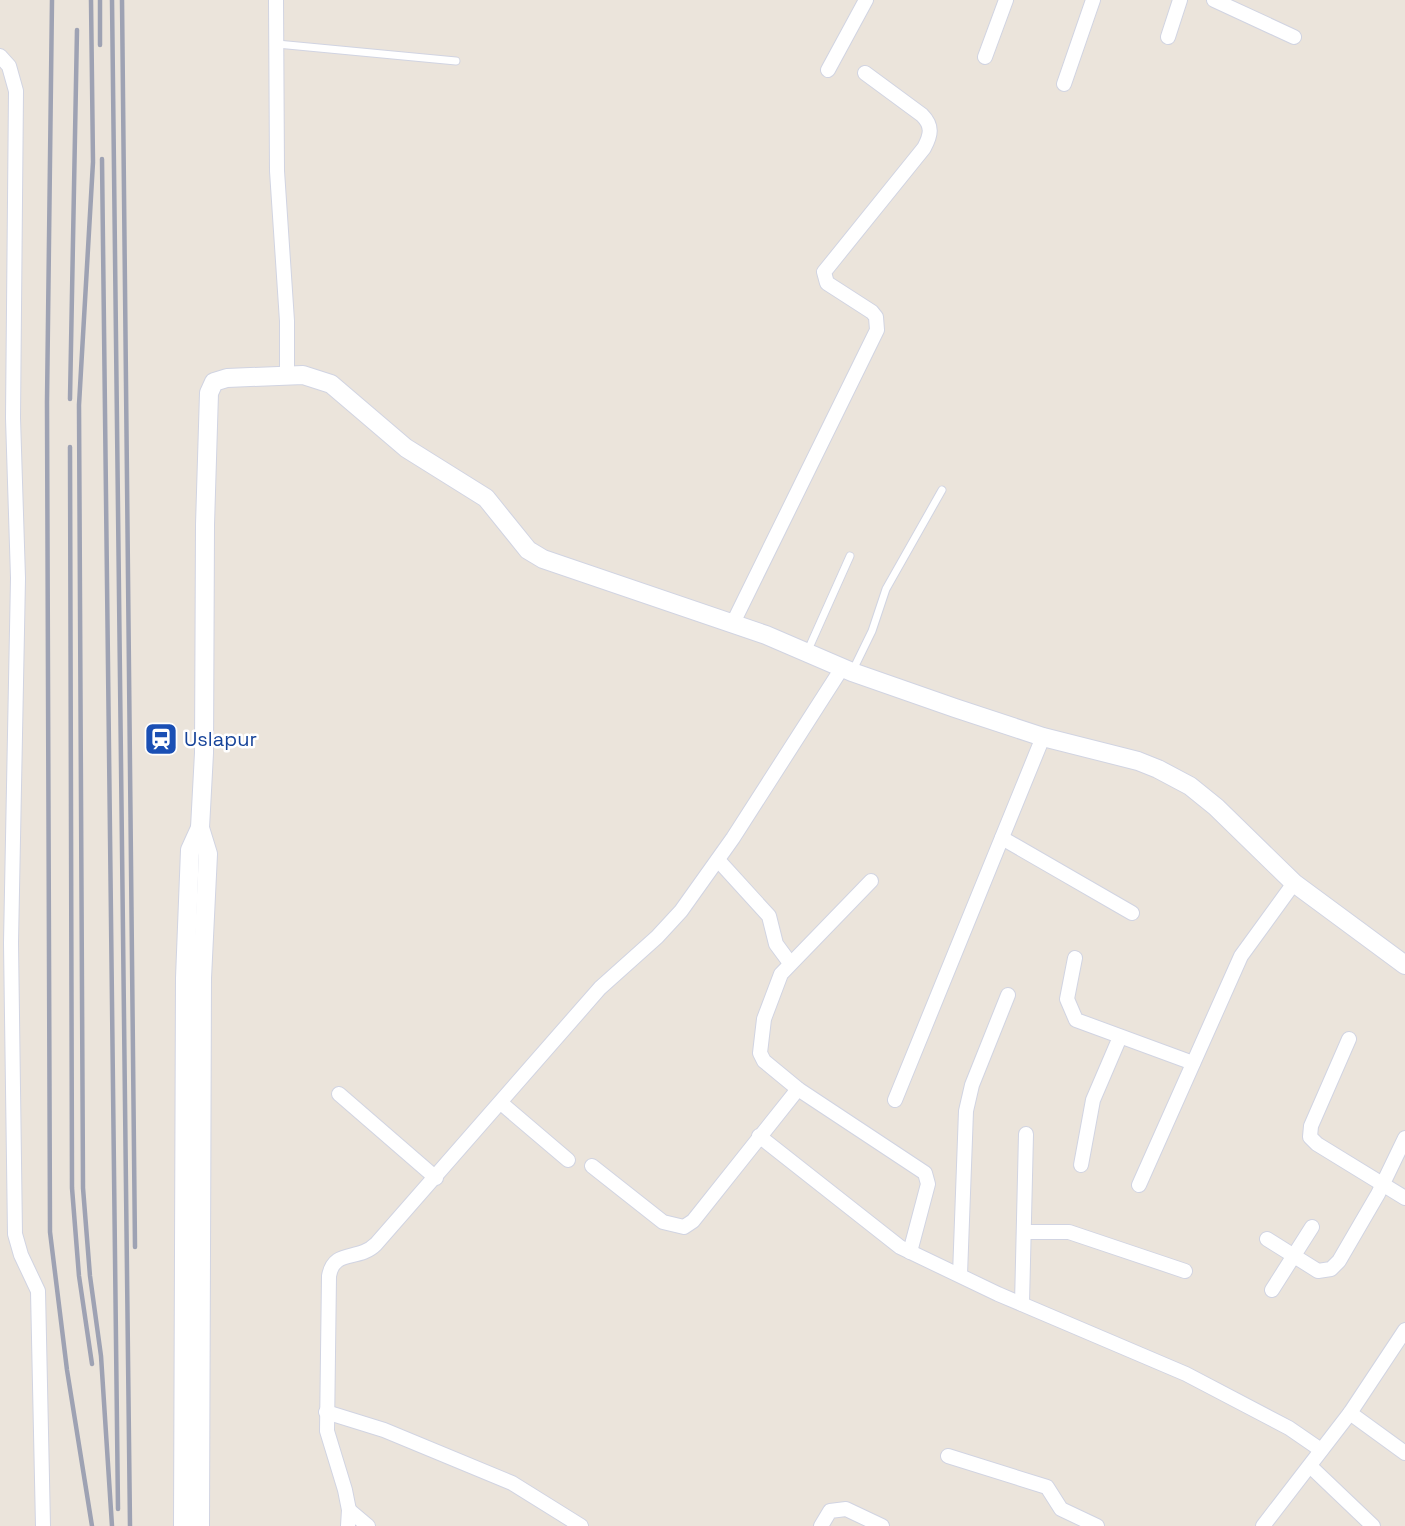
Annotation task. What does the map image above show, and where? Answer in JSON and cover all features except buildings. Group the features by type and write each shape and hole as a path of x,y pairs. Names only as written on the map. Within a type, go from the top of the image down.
{"street":[{"path":"276,0 277,171 287,321 295,375"},
{"path":"828,70 866,0"},
{"path":"985,57 1006,0"},
{"path":"1064,84 1093,0"},
{"path":"1168,37 1180,0"},
{"path":"1214,0 1294,37"},
{"path":"0,56 9,66 16,91 13,418 18,578 11,943 15,1234 21,1255 38,1291 43,1526"},
{"path":"733,623 877,330 876,317 872,312 826,283 824,272 924,148 930,133 929,122 922,115 865,73"},
{"path":"183,1526 191,1443 193,978 208,854 200,828 204,753 205,525 209,393 214,382 227,378 295,375 331,384 406,448 486,498 528,550 587,576 733,623 847,670 1042,737 1138,761 1190,786 1216,807 1294,883 1405,965"},
{"path":"348,1526 349,1510 345,1490 329,1443 326,1412 330,1269 339,1258 367,1253 600,988 657,937 681,911 847,670"},
{"path":"895,1100 1042,737"},
{"path":"1002,838 1132,913"},
{"path":"718,860 769,916 776,944 790,963"},
{"path":"871,881 781,974 770,995 759,1049 764,1061 798,1089 927,1176 928,1184 910,1252"},
{"path":"1139,1185 1241,956 1294,883"},
{"path":"1075,958 1067,999 1071,1013 1080,1022 1193,1063"},
{"path":"960,1275 966,1111 972,1085 1008,995"},
{"path":"1081,1165 1094,1100 1120,1037"},
{"path":"1349,1040 1309,1132 1313,1141 1405,1198"},
{"path":"592,1166 663,1222 684,1227 693,1221 798,1089"},
{"path":"339,1094 435,1178"},
{"path":"501,1103 568,1160"},
{"path":"1022,1304 1026,1134"},
{"path":"759,1136 891,1240 910,1252 1022,1304 1194,1378 1289,1428 1321,1450"},
{"path":"1267,1239 1293,1257 1321,1272 1336,1265 1383,1184 1405,1138"},
{"path":"1272,1290 1312,1227"},
{"path":"1024,1232 1069,1232 1185,1271"},
{"path":"1263,1526 1350,1413 1405,1330"},
{"path":"326,1412 384,1430 512,1483 581,1526"},
{"path":"1350,1413 1405,1453"},
{"path":"191,1443 200,1526"},
{"path":"948,1456 1047,1487 1054,1493 1061,1509 1097,1526"},
{"path":"1310,1466 1373,1526"},
{"path":"821,1526 831,1511 840,1508 882,1526"},
{"path":"349,1510 368,1526"}],"lane":[{"path":"277,44 456,61"},
{"path":"847,670 872,631 886,589 942,490"},
{"path":"807,653 850,556"}],"railway":[{"path":"52,0 47,402 50,1232 67,1370 92,1526"},
{"path":"91,0 93,162 79,405 83,1188 90,1276 101,1356 112,1526"},
{"path":"100,0 100,45"},
{"path":"112,0 130,1526"},
{"path":"122,0 135,1247"},
{"path":"70,399 77,30"},
{"path":"102,159 118,1509"},
{"path":"70,447 72,1188 79,1276 92,1364"}],"place":[{"name":"Uslapur","path":"161,739"}]}
